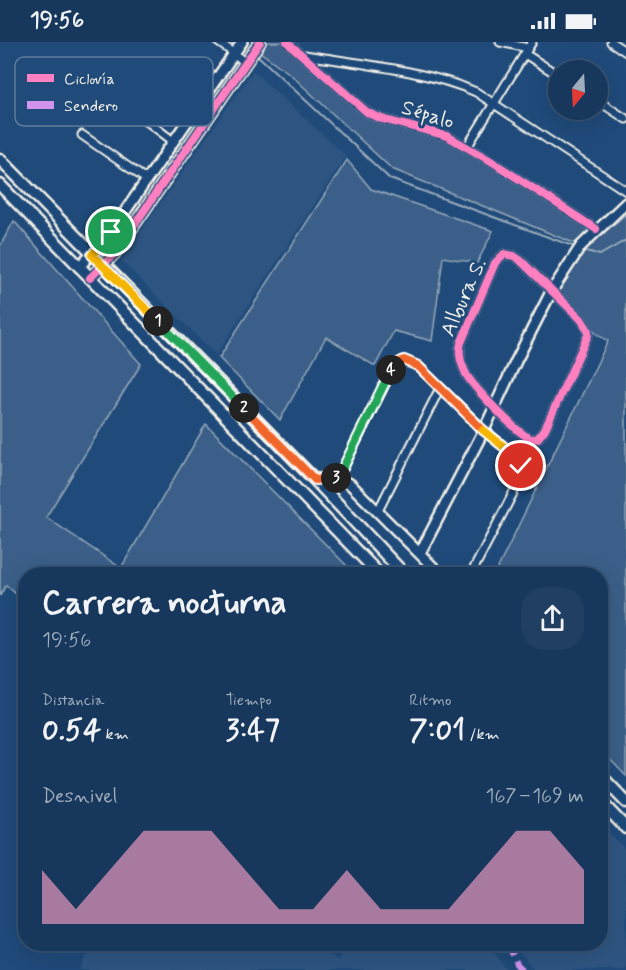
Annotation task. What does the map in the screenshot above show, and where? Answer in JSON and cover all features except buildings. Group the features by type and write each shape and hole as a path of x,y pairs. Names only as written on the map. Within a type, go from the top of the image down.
{"main road":[{"path":"0,159 397,567"},
{"path":"0,185 372,567"},
{"path":"608,783 626,802"},
{"path":"608,809 626,828"}],"street":[{"path":"218,42 238,48 247,63"},
{"path":"213,112 260,42"},
{"name":"Sépalo","path":"287,42 304,54 368,113 382,119 447,136 596,230"},
{"path":"500,42 528,48 548,66"},
{"path":"611,42 626,52"},
{"path":"213,83 238,48"},
{"path":"467,147 528,48"},
{"path":"304,54 451,83 476,92 626,190"},
{"path":"608,107 626,119"},
{"path":"153,126 173,141"},
{"path":"79,267 111,232 183,126"},
{"path":"90,278 115,253 203,126"},
{"path":"82,135 147,180"},
{"path":"420,553 485,428 551,292 581,246 626,203"},
{"name":"Albura S.","path":"493,409 471,382 459,355 461,343 495,263 504,254 514,256 551,292"},
{"path":"493,409 524,434 534,439 538,438 544,429 588,335 588,330 581,319 551,292"},
{"path":"338,478 389,373 404,360 418,366 513,454 521,466 520,480 475,567"},
{"path":"378,511 440,388"},
{"path":"315,480 338,478 350,484 433,567"}],"shaded area":[{"path":"260,42 287,42 368,113 447,136 596,229 581,246 392,169 290,74 256,49"},
{"path":"253,71 346,156 216,355 121,260"},
{"path":"347,160 371,189 493,231 477,263 443,257 432,341 394,331 375,366 326,337 280,420 219,358"},
{"path":"626,214 626,776 608,757 608,567 498,567 608,341 598,335 556,296 581,253"},
{"path":"14,221 141,364 46,517 120,567 18,567 18,596 6,585 0,596 0,246"},
{"path":"206,424 348,567 122,567"},
{"path":"608,831 626,850 626,970 535,970 518,951 608,951"},
{"path":"88,951 327,951 338,961 342,951 493,951 507,970 80,970"}],"waterway":[{"path":"255,53 390,179 578,248"},
{"path":"583,250 600,255 626,240"}],"marked path":[{"path":"511,951 517,964 523,970"}],"cycle path":[{"path":"213,110 260,42"},
{"path":"287,42 368,113 382,119 447,136 491,161 596,229"},
{"path":"90,278 115,253 202,126"},
{"path":"504,254 520,260 581,319 588,330 588,335 545,429 538,438 534,439 523,434 505,419 470,380 461,359 461,343 495,263 504,254"}],"route":[{"path":"111,232 92,255 315,480 338,478 389,373 404,360 418,366 484,430 513,454 521,466"}]}
